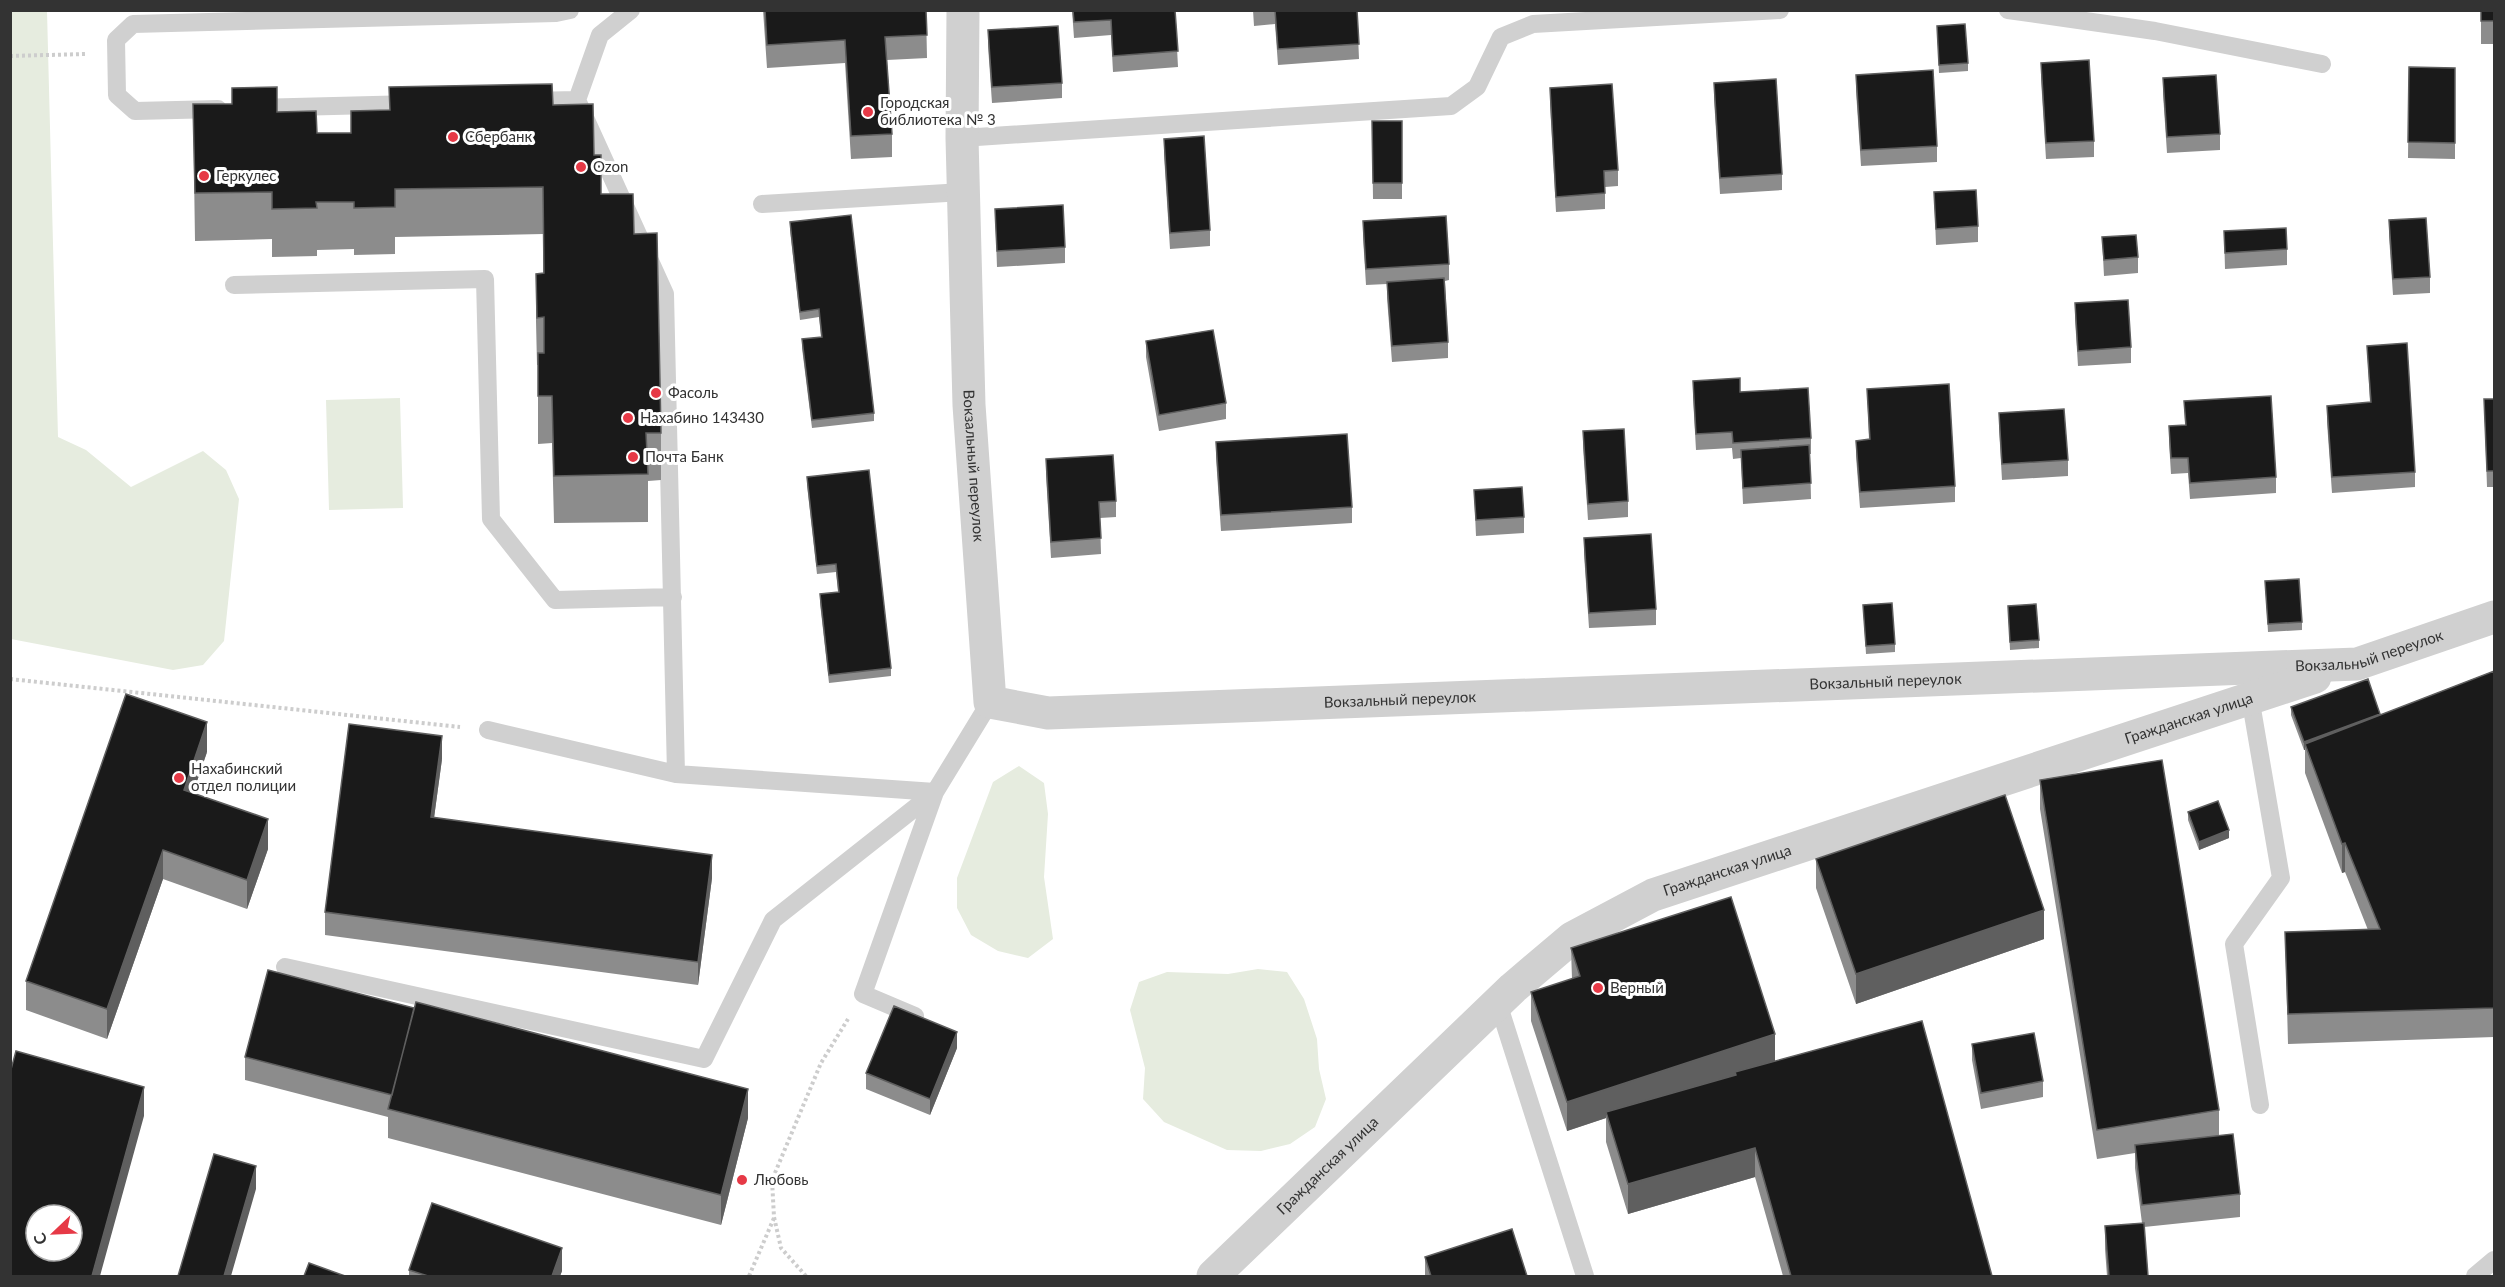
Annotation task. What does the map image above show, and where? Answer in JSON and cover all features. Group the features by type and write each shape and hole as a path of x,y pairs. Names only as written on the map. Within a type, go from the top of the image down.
{"street":[{"name":"Вокзальный переулок","path":"963,10 962,138 969,405 990,702 1048,713 2357,664 2494,617"},
{"name":"Гражданская улица","path":"1213,1276 1498,1003 1572,938 1653,895 2250,697 2357,664"}],"lane":[{"path":"434,104 135,111 117,94 116,40 133,24 556,14 570,10"},
{"path":"631,10 600,35 577,100 665,294 676,774"},
{"path":"962,138 1451,106 1477,87 1501,37 1533,24 1780,10"},
{"path":"2008,10 2155,31 2322,64"},
{"path":"505,102 577,100"},
{"path":"762,204 963,192"},
{"path":"234,285 484,279 491,519 555,600 673,597"},
{"path":"2250,697 2281,878 2234,944 2260,1105"},
{"path":"932,1023 863,994 935,792 990,702"},
{"path":"488,730 676,774 935,792"},
{"path":"285,967 704,1059 773,920 935,792"},
{"path":"1498,1003 1585,1276"},
{"path":"2475,1276 2494,1260"}],"path":[{"path":"10,56 116,53"},
{"path":"10,679 488,730"},
{"path":"806,1276 782,1248 774,1217 772,1180 821,1063 863,994"},
{"path":"749,1276 774,1217"}],"shaded area":[{"path":"10,11 47,11 58,437 86,450 131,487 203,451 226,470 239,499 224,641 203,665 173,670 11,639"},
{"path":"400,398 403,508 329,510 326,400"},
{"path":"1019,766 1044,783 1048,814 1044,877 1053,939 1028,958 998,951 971,935 957,908 957,878 993,782"},
{"path":"1258,969 1287,972 1304,999 1317,1039 1319,1069 1326,1099 1315,1127 1290,1144 1261,1151 1227,1150 1164,1122 1143,1099 1145,1068 1130,1010 1139,982 1167,972 1228,974"}],"building":[{"name":"Городская библиотека № 3","path":"765,10 926,10 927,35 885,37 892,134 851,136 845,40 767,45"},
{"path":"1073,10 1175,10 1178,51 1113,56 1111,20 1074,22"},
{"path":"1275,10 1357,10 1359,44 1278,49"},
{"path":"2481,10 2494,10 2494,21 2481,21"},
{"path":"1965,24 1968,63 1939,65 1937,26"},
{"path":"1058,26 1062,83 992,87 988,30"},
{"path":"2089,60 2094,141 2046,143 2041,63"},
{"path":"2409,67 2455,68 2455,143 2408,142"},
{"path":"1933,70 1937,146 1861,150 1856,75"},
{"path":"2216,75 2220,134 2167,137 2163,78"},
{"path":"1776,79 1782,174 1720,178 1714,83"},
{"path":"552,84 553,105 593,104 594,155 601,155 601,194 633,194 634,234 657,233 661,433 646,433 648,474 554,476 552,396 538,396 538,353 544,353 544,317 537,318 536,274 544,273 543,187 395,189 395,207 354,208 354,202 316,202 317,208 272,209 272,192 195,193 193,104 232,104 232,88 277,87 277,112 316,111 317,133 351,133 351,111 390,110 389,87"},
{"path":"1612,84 1618,170 1604,171 1605,193 1556,197 1550,88"},
{"path":"1372,121 1402,121 1402,183 1373,183"},
{"path":"1204,136 1210,230 1170,233 1164,139"},
{"path":"1976,190 1978,226 1936,229 1934,192"},
{"path":"1063,205 1065,247 997,251 995,209"},
{"path":"851,215 874,413 812,420 802,339 822,337 819,309 800,312 790,222"},
{"path":"1446,216 1449,264 1366,269 1363,221"},
{"path":"2426,218 2430,277 2393,279 2389,220"},
{"path":"2286,228 2287,249 2225,253 2224,231"},
{"path":"2136,235 2138,257 2104,260 2102,237"},
{"path":"1444,278 1448,342 1392,346 1387,282"},
{"path":"2128,300 2131,347 2078,351 2075,303"},
{"path":"1213,330 1226,403 1159,415 1146,341"},
{"path":"2407,343 2415,472 2332,477 2327,406 2371,402 2367,346"},
{"path":"1740,378 1740,392 1808,388 1811,438 1733,443 1732,432 1696,434 1693,381"},
{"path":"1949,384 1955,486 1860,492 1856,441 1870,439 1867,389"},
{"path":"2271,396 2276,477 2190,483 2188,458 2171,458 2169,426 2186,425 2184,401"},
{"path":"2484,399 2494,399 2494,471 2487,471"},
{"path":"2064,409 2068,460 2002,464 1999,413"},
{"path":"1624,429 1628,501 1588,504 1583,431"},
{"path":"1347,434 1352,507 1221,515 1216,442"},
{"path":"1809,445 1811,483 1743,488 1741,450"},
{"path":"1113,455 1116,501 1099,502 1101,538 1051,542 1046,459"},
{"path":"869,470 891,668 829,675 820,594 839,592 836,564 817,566 807,477"},
{"path":"1522,487 1524,517 1476,520 1474,490"},
{"path":"1651,534 1656,609 1589,613 1584,538"},
{"path":"2299,579 2302,622 2268,624 2265,581"},
{"path":"1892,603 1895,644 1866,646 1863,605"},
{"path":"2036,604 2039,640 2010,642 2008,606"},
{"path":"2494,671 2494,1008 2288,1014 2285,932 2380,929 2345,843 2342,844 2305,744"},
{"path":"2368,679 2380,714 2304,742 2291,707"},
{"path":"126,694 207,722 184,790 268,819 247,880 163,850 107,1009 26,981"},
{"path":"349,724 442,736 431,817 712,855 698,962 325,912"},
{"path":"2162,760 2219,1110 2097,1130 2040,780"},
{"path":"2005,795 2044,910 1856,974 1816,859"},
{"path":"2218,801 2229,830 2199,842 2188,812"},
{"path":"1731,897 1775,1034 1567,1102 1531,992 1580,976 1571,948"},
{"path":"268,970 414,1008 392,1095 245,1057"},
{"path":"416,1002 748,1089 721,1195 388,1109"},
{"path":"894,1006 957,1032 930,1099 866,1073"},
{"path":"1922,1021 1992,1276 1791,1276 1755,1148 1628,1184 1606,1112 1736,1075 1735,1072"},
{"path":"2034,1033 2043,1081 1981,1093 1972,1044"},
{"path":"16,1051 144,1087 92,1276 10,1276 10,1073"},
{"path":"2233,1134 2240,1194 2142,1205 2135,1145"},
{"path":"214,1154 256,1166 224,1276 178,1276"},
{"path":"432,1203 562,1248 552,1276 428,1276 409,1270"},
{"path":"2144,1223 2148,1276 2109,1276 2105,1226"},
{"path":"1512,1229 1527,1276 1431,1276 1425,1257"},
{"path":"309,1263 345,1276 304,1276"}],"place":[{"name":"Городская библиотека № 3","path":"868,112"},
{"name":"Сбербанк","path":"453,137"},
{"name":"Ozon","path":"581,167"},
{"name":"Геркулес","path":"204,176"},
{"name":"Фасоль","path":"656,393"},
{"name":"Нахабино 143430","path":"628,418"},
{"name":"Почта Банк","path":"633,457"},
{"name":"Нахабинский отдел полиции","path":"179,778"},
{"name":"Верный","path":"1598,988"},
{"name":"Любовь","path":"742,1180"}]}
